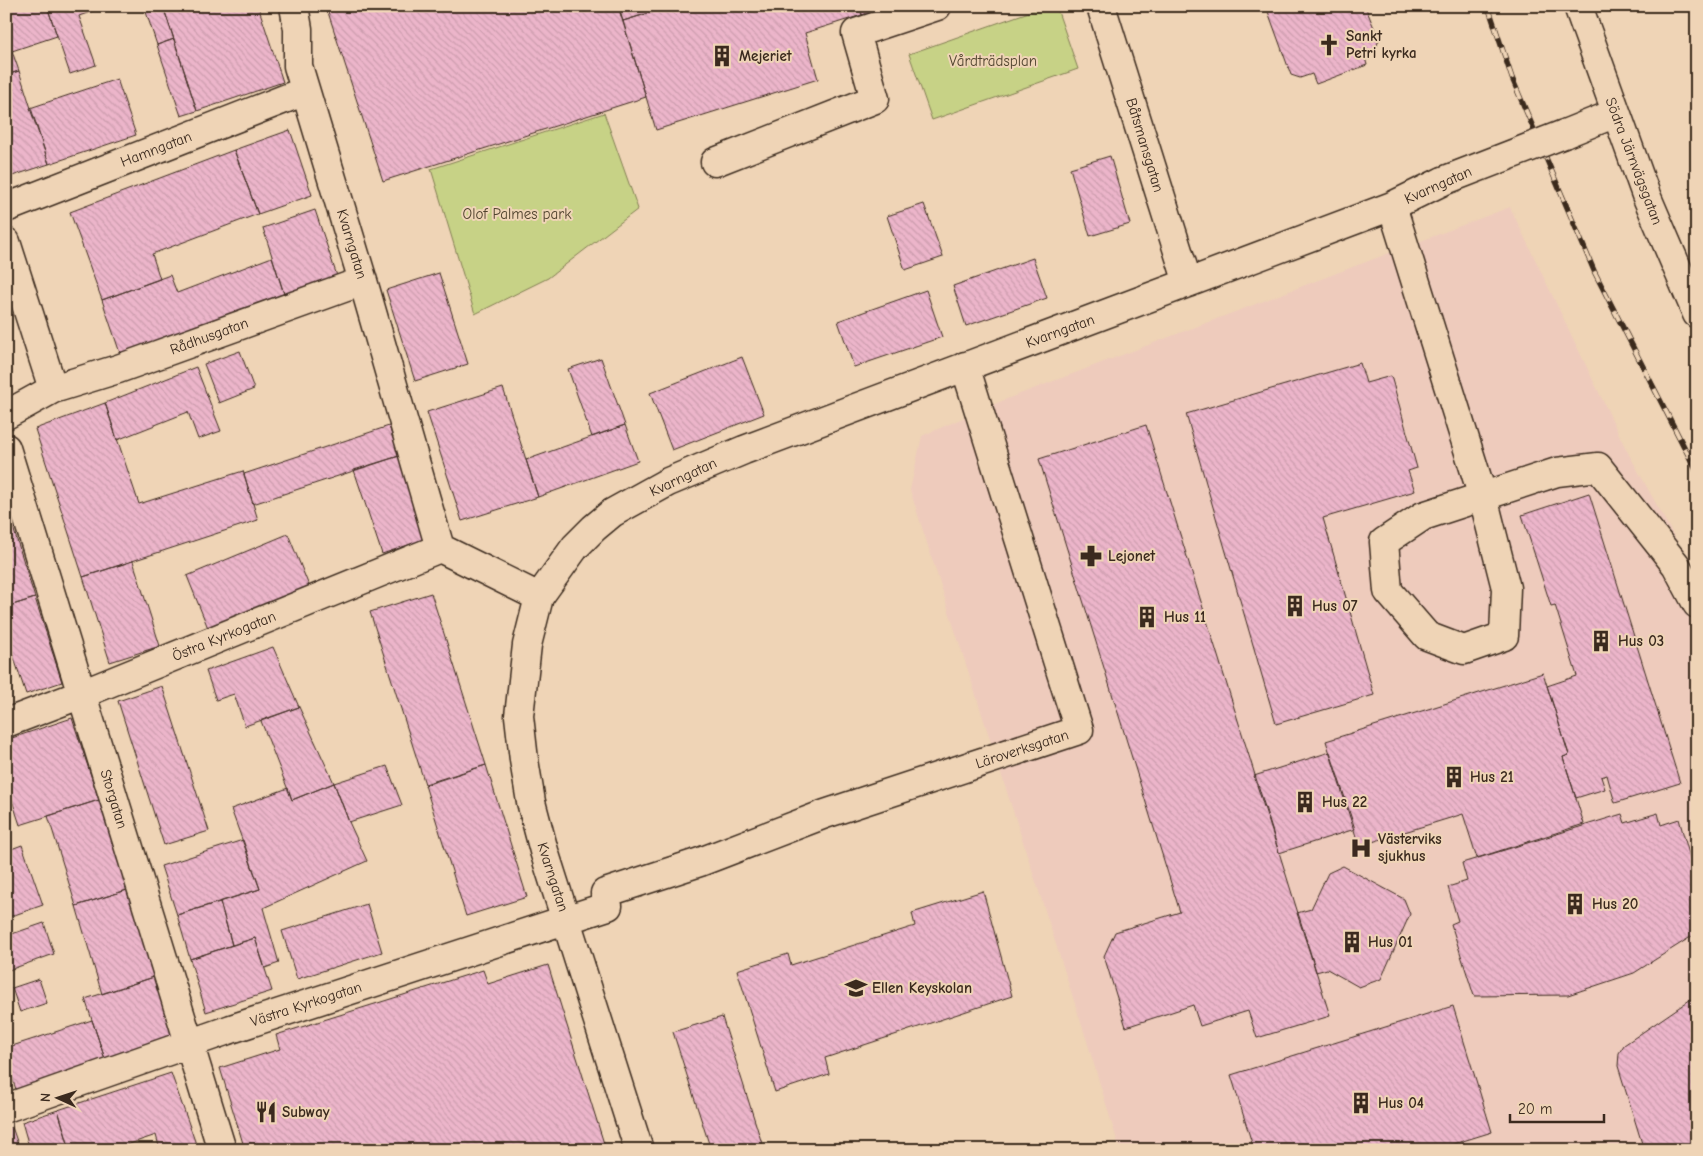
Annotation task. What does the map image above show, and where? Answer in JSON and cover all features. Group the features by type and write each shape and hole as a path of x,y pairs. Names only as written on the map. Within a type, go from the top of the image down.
{"street":[{"name":"Kvarngatan","path":"294,6 298,29 298,66 363,281 440,548"},
{"path":"715,162 875,99 856,33 937,6"},
{"name":"Båtsmansgatan","path":"1102,6 1188,283"},
{"name":"Södra Järnvägsgatan","path":"1578,6 1646,195 1697,314"},
{"name":"Hamngatan","path":"6,208 305,91"},
{"name":"Kvarngatan","path":"639,1150 544,851 531,802 519,716 527,645 539,597 575,547 612,513 668,482 744,450 1392,206 1443,181 1616,113"},
{"path":"1392,206 1483,497 1506,588 1504,636 1464,650 1427,636 1388,590 1384,542 1423,516 1483,497 1557,472 1598,467 1676,565 1697,604"},
{"path":"6,242 53,388"},
{"name":"Rådhusgatan","path":"6,415 53,388 118,368 363,281"},
{"name":"Läroverksgatan","path":"607,900 825,814 1079,730 965,366"},
{"name":"Storgatan","path":"6,448 188,1045 222,1150"},
{"path":"440,548 539,597"},
{"name":"Östra Kyrkogatan","path":"6,723 82,694 440,548"},
{"name":"Västra Kyrkogatan","path":"6,1108 566,918 607,900"}],"shaded area":[{"name":"Västerviks sjukhus","path":"1510,207 1626,449 1697,578 1697,1150 1120,1150 1086,1038 910,490 922,436 1004,400"}],"green space":[{"name":"Vårdträdsplan","path":"1046,6 1056,6 1078,69 932,120 909,54"},
{"name":"Olof Palmes park","path":"604,113 638,209 548,278 475,314 431,169"}],"building":[{"path":"6,6 47,6 57,36 12,51 19,71 6,75"},
{"path":"47,6 107,6 79,16 96,65 70,74"},
{"path":"144,6 163,6 174,39 157,45"},
{"path":"163,6 258,6 283,82 197,111"},
{"path":"326,6 618,6 646,97 383,181"},
{"path":"618,6 672,6 623,21"},
{"name":"Mejeriet","path":"672,6 860,6 862,15 805,33 818,79 656,130 623,21"},
{"path":"860,6 887,6 862,15"},
{"name":"Sankt Petri kyrka","path":"1266,6 1365,6 1379,40 1375,50 1364,54 1367,65 1316,84 1312,74 1300,78 1291,75"},
{"path":"174,39 197,111 181,116 157,45"},
{"path":"19,71 49,164 6,178 6,75"},
{"path":"117,79 136,135 49,164 30,108"},
{"path":"290,130 312,195 258,214 234,150"},
{"path":"234,150 258,214 152,254 160,279 102,300 70,212"},
{"path":"1110,156 1130,224 1090,236 1070,168"},
{"path":"924,204 943,257 905,270 887,216"},
{"path":"315,210 339,282 286,300 263,228"},
{"path":"272,257 286,300 122,359 102,300 170,275 177,293"},
{"path":"1033,258 1047,298 966,326 953,286"},
{"path":"439,273 468,364 415,381 386,290"},
{"path":"926,290 942,337 854,367 838,321"},
{"path":"240,351 254,389 219,403 204,364"},
{"path":"742,357 764,414 672,450 650,393"},
{"path":"601,358 625,425 592,437 568,369"},
{"name":"Hus 07","path":"1360,363 1366,383 1391,376 1417,468 1408,471 1415,491 1323,518 1374,695 1276,724 1186,414"},
{"path":"196,367 221,431 198,439 188,412 117,440 105,403"},
{"path":"503,388 538,497 462,521 427,412"},
{"path":"105,403 139,504 243,471 258,520 83,577 35,429"},
{"path":"625,425 638,461 538,497 526,460"},
{"name":"Hus 11","path":"1146,425 1330,1016 1257,1038 1248,1011 1200,1026 1193,1005 1126,1027 1104,956 1115,932 1180,912 1039,459"},
{"path":"389,426 399,456 253,504 244,474"},
{"path":"399,456 426,539 382,554 354,470"},
{"name":"Hus 03","path":"1589,493 1680,783 1615,803 1607,775 1601,777 1605,789 1576,798 1563,757 1569,755 1547,686 1577,676 1555,605 1551,606 1522,515"},
{"path":"11,521 35,598 6,607 6,523"},
{"path":"288,534 309,586 208,628 187,576"},
{"path":"133,561 160,646 110,662 83,577"},
{"path":"431,593 486,765 425,784 370,612"},
{"path":"35,598 62,682 26,694 6,634 6,607"},
{"path":"273,647 299,707 245,726 234,694 216,700 206,671"},
{"name":"Hus 21","path":"1543,673 1569,755 1563,757 1584,824 1477,858 1463,814 1359,846 1326,741"},
{"path":"162,686 209,831 164,845 118,701"},
{"path":"299,707 334,783 292,800 261,721"},
{"path":"72,718 99,800 20,825 6,782 6,740"},
{"name":"Hus 22","path":"1330,752 1355,829 1279,853 1254,776"},
{"path":"486,765 527,897 466,916 425,785"},
{"path":"387,766 402,805 349,822 334,783"},
{"path":"6,782 13,804 6,806"},
{"path":"334,783 367,861 263,908 279,963 265,968 255,938 232,945 220,902 260,889 231,809 288,788 292,800"},
{"path":"99,800 127,890 76,906 48,816"},
{"name":"Hus 20","path":"1658,813 1661,825 1679,819 1697,882 1697,933 1634,973 1568,995 1474,996 1451,924 1458,921 1448,887 1467,881 1462,863 1622,814 1625,823"},
{"path":"243,840 260,889 177,915 161,866"},
{"path":"22,845 43,905 6,918 6,851"},
{"name":"Hus 01","path":"1343,866 1404,899 1410,914 1381,979 1359,987 1327,969 1316,972 1297,913 1311,909 1328,873"},
{"path":"127,890 154,977 102,994 76,906"},
{"path":"983,891 1012,996 825,1058 829,1074 775,1092 737,970 788,954 791,965 915,926 912,913"},
{"path":"220,902 232,945 190,959 177,915"},
{"path":"367,904 382,952 297,979 282,931"},
{"path":"44,923 54,954 9,970 6,962 6,936"},
{"path":"255,938 272,991 206,1012 190,959"},
{"path":"548,965 606,1150 245,1150 220,1068 280,1049 276,1035 483,970 488,984"},
{"path":"154,977 175,1044 107,1065 85,999"},
{"path":"39,979 47,1003 20,1012 12,988"},
{"path":"1697,995 1697,1150 1644,1150 1618,1066 1619,1053 1624,1045"},
{"name":"Hus 04","path":"1453,1006 1492,1132 1434,1150 1254,1150 1231,1075"},
{"path":"722,1017 764,1150 711,1150 673,1032"},
{"path":"92,1020 107,1065 18,1095 6,1061 6,1048"},
{"path":"171,1073 197,1147 189,1150 160,1150 156,1135 112,1150 70,1150 58,1110"},
{"path":"58,1110 70,1150 30,1150 22,1122"},
{"path":"12,1127 20,1150 6,1150 6,1129"}],"railway":[{"path":"1488,6 1512,78 1595,273 1697,472"}],"place":[{"name":"Sankt Petri kyrka","path":"1329,45"},
{"name":"Mejeriet","path":"722,56"},
{"name":"Lejonet","path":"1091,556"},
{"name":"Hus 07","path":"1295,606"},
{"name":"Hus 11","path":"1147,617"},
{"name":"Hus 03","path":"1601,641"},
{"name":"Hus 21","path":"1454,777"},
{"name":"Hus 22","path":"1305,802"},
{"name":"Västerviks sjukhus","path":"1361,848"},
{"name":"Hus 20","path":"1575,904"},
{"name":"Hus 01","path":"1352,942"},
{"name":"Ellen Keyskolan","path":"856,988"},
{"name":"Hus 04","path":"1361,1103"},
{"name":"Subway","path":"266,1112"}]}
